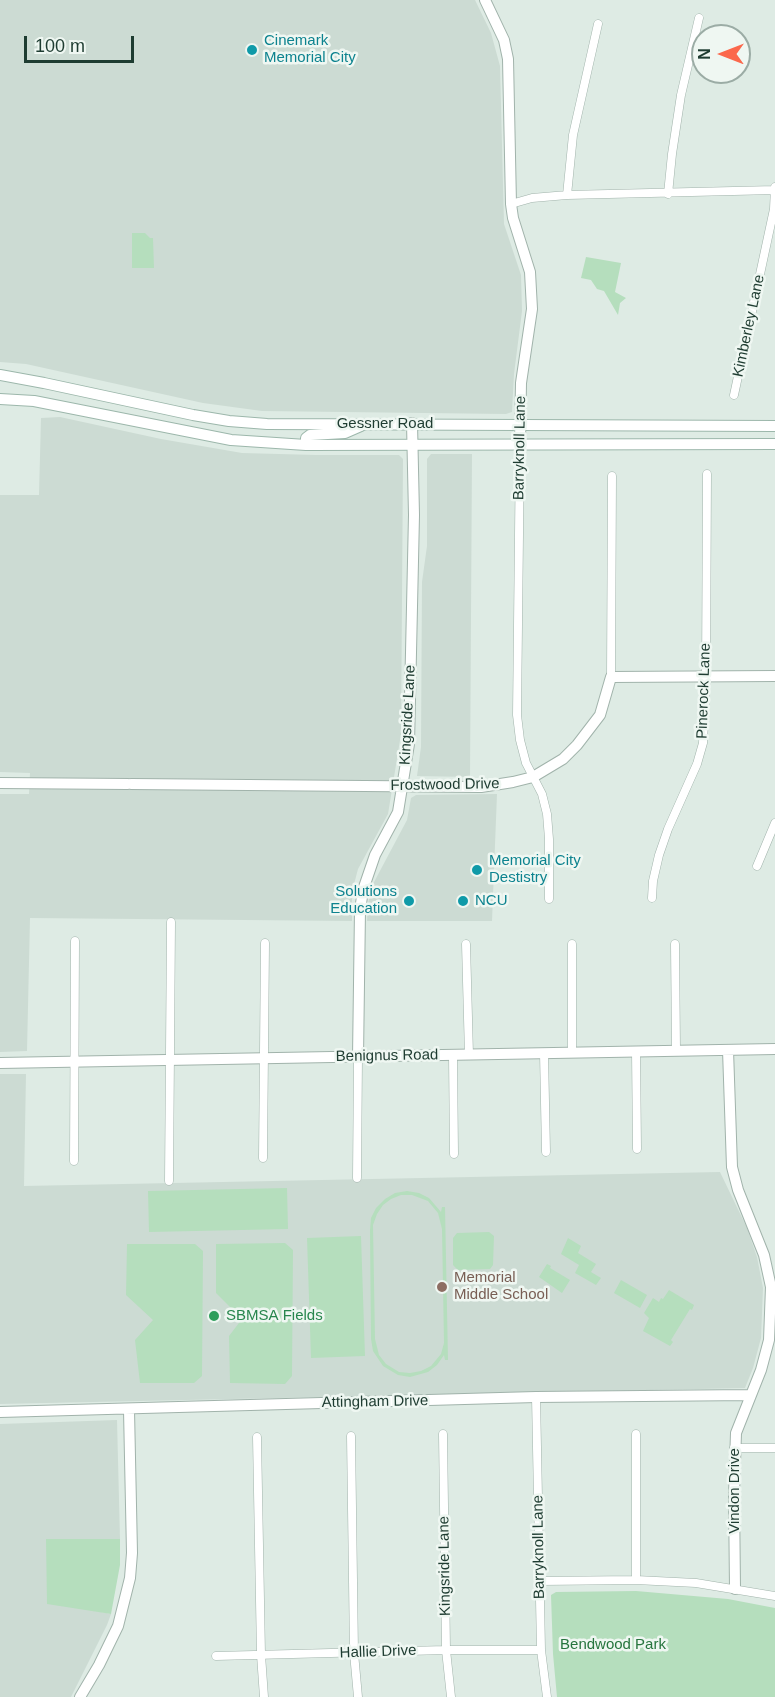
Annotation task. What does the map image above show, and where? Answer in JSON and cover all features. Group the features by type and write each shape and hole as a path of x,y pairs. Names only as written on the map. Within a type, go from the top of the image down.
{"street":[{"name":"Barryknoll Lane","path":"485,0 500,31 508,59 511,204 513,218 530,272 532,304 522,371 520,424 517,715 526,763 542,794 547,814 549,899"},
{"path":"668,194 678,113 699,18"},
{"path":"567,195 573,135 598,24"},
{"path":"511,204 532,198 567,195 668,194 775,189"},
{"name":"Kimberley Lane","path":"734,395 774,209 775,189"},
{"name":"Gessner Road","path":"0,375 230,421 267,424 775,426"},
{"name":"Gessner Road","path":"0,399 34,400 231,440 306,445 775,444"},
{"path":"306,445 306,438 309,435 345,433 367,423"},
{"name":"Kingsride Lane","path":"357,1178 360,910 363,890 375,855 398,812 410,725 414,444 412,423"},
{"path":"662,445 663,425"},
{"name":"Pinerock Lane","path":"652,898 659,855 697,764 703,743 706,677 706,474"},
{"path":"612,476 611,677 775,676"},
{"name":"Frostwood Drive","path":"0,783 481,787 513,782 533,777 563,759 589,731 600,715 611,677"},
{"path":"757,866 775,823"},
{"path":"169,1181 171,922"},
{"path":"74,1161 75,940"},
{"path":"263,1158 265,943"},
{"path":"466,944 469,1054"},
{"path":"572,944 572,1053"},
{"path":"675,944 676,1050"},
{"name":"Benignus Road","path":"0,1063 775,1049"},
{"name":"Vindon Drive","path":"728,1050 732,1167 738,1190 764,1255 771,1287 769,1340 761,1370 736,1432 734,1448 735,1588"},
{"path":"636,1051 637,1149"},
{"path":"544,1053 546,1152"},
{"path":"453,1055 454,1154"},
{"name":"Attingham Drive","path":"0,1413 536,1397 750,1395"},
{"name":"Barryknoll Lane","path":"536,1397 541,1650 547,1697"},
{"path":"80,1697 118,1626 130,1578 132,1530 129,1410"},
{"name":"Kingsride Lane","path":"442,1434 446,1650 451,1697"},
{"path":"636,1434 636,1580"},
{"path":"351,1436 354,1653 358,1697"},
{"path":"257,1437 261,1655 264,1697"},
{"path":"734,1448 775,1448"},
{"path":"540,1581 636,1580 696,1583 775,1596"},
{"name":"Hallie Drive","path":"216,1656 541,1650"}],"shaded area":[{"path":"0,0 475,0 491,33 500,66 504,224 521,275 522,311 512,412 506,414 262,411 203,403 26,364 0,362"},
{"path":"60,417 161,439 242,453 399,455 403,459 401,734 388,814 358,869 352,892 352,921 30,918 27,1051 0,1052 0,794 29,794 30,773 0,772 0,495 39,495 41,418"},
{"path":"431,454 472,454 470,777 417,776 421,747 422,582 427,546 427,459"},
{"path":"497,794 492,921 367,921 368,903 373,884 407,820 411,798 416,795"},
{"name":"Memorial Middle School","path":"0,1074 26,1074 24,1186 720,1172 747,1228 757,1257 763,1288 761,1338 745,1388 0,1404"},
{"path":"117,1420 120,1539 47,1539 87,1609 111,1614 107,1625 71,1697 0,1697 0,1424"}],"green space":[{"path":"132,233 145,233 153,238 154,268 132,268"},
{"path":"586,257 621,263 615,292 626,298 620,303 618,315 604,291 597,289 591,280 581,278"},
{"path":"287,1188 288,1229 149,1232 148,1191"},
{"path":"407,1191 419,1193 429,1198 441,1212 442,1207 445,1207 448,1360 445,1360 444,1355 428,1372 410,1377 398,1375 383,1366 373,1351 371,1339 371,1218 376,1208 395,1193","holes":["401,1195 412,1195 428,1201 438,1213 442,1229 444,1343 441,1354 431,1366 410,1373 399,1372 386,1364 379,1355 375,1339 373,1225 383,1205"]},
{"path":"489,1232 494,1236 493,1265 490,1269 458,1270 453,1265 453,1238 457,1233"},
{"path":"361,1236 365,1356 311,1358 307,1238"},
{"path":"568,1238 581,1246 578,1253 596,1264 591,1272 601,1278 596,1285 575,1273 579,1265 561,1254"},
{"path":"285,1243 293,1250 292,1376 285,1384 230,1383 229,1336 242,1319 216,1293 216,1244"},
{"path":"127,1244 195,1244 203,1251 202,1376 194,1383 140,1383 135,1340 153,1320 126,1295"},
{"path":"547,1264 570,1280 562,1293 539,1277"},
{"path":"621,1280 647,1295 640,1308 614,1293"},
{"path":"669,1290 694,1305 671,1340 673,1342 670,1346 643,1331 649,1318 644,1313 653,1298 659,1302"},
{"path":"46,1539 120,1539 120,1565 111,1614 47,1604"},
{"name":"Bendwood Park","path":"636,1591 728,1599 775,1608 775,1697 557,1697 551,1595 556,1592"}],"place":[{"name":"Cinemark Memorial City","path":"252,50"},
{"name":"Memorial City Destistry","path":"477,870"},
{"name":"Solutions Education","path":"409,901"},
{"name":"NCU","path":"463,901"},
{"name":"Memorial Middle School","path":"442,1287"},
{"name":"SBMSA Fields","path":"214,1316"}]}
